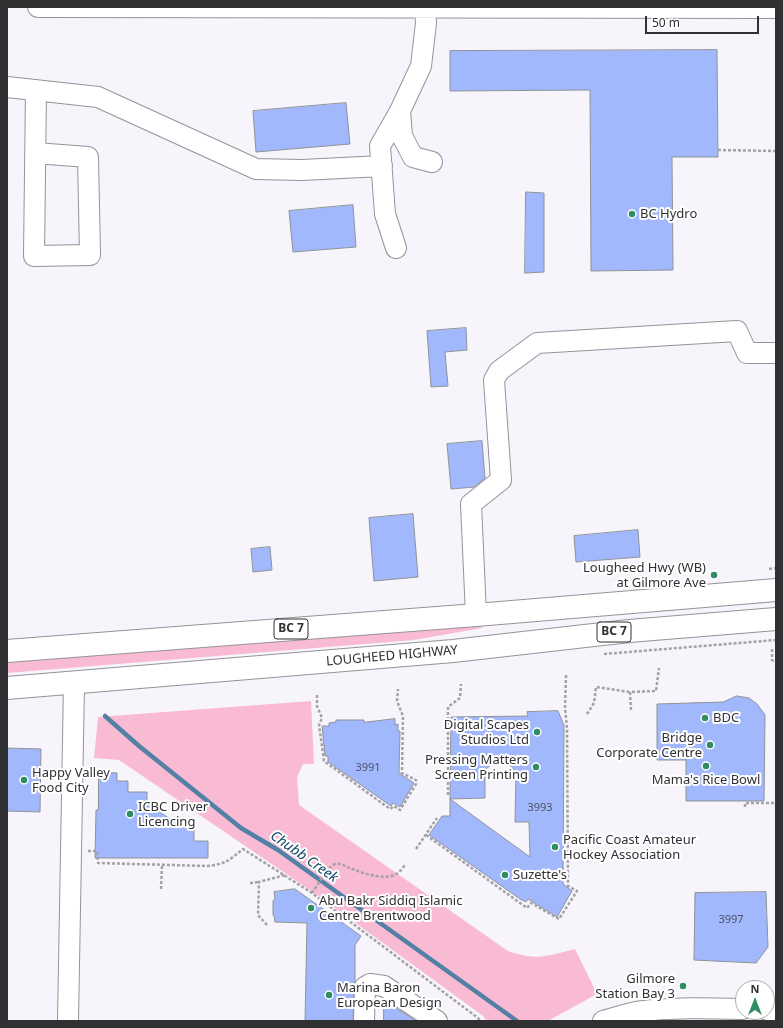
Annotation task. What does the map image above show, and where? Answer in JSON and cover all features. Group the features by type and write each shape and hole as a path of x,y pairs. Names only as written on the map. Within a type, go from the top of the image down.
{"main road":[{"name":"BC 7","path":"7,651 776,590"},
{"name":"LOUGHEED HIGHWAY","path":"7,688 453,651 629,631 776,619"}],"street":[{"path":"38,7 776,8"},
{"path":"396,248 380,146 400,111 421,66 426,22 425,7"},
{"path":"7,87 98,97 256,170 302,170 382,166"},
{"path":"35,153 88,157 90,255 34,256 35,153 36,90"},
{"path":"400,111 402,136 414,157 432,162"},
{"path":"476,615 471,504 501,480 494,380 499,371 537,343 737,331 747,353 776,352"},
{"path":"68,1021 74,683"},
{"path":"364,1021 365,987 370,984 384,986 436,1021"},
{"path":"603,1021 634,1012 678,1008 735,1009"}],"path":[{"path":"718,150 776,151"},
{"path":"769,569 776,568"},
{"path":"763,641 776,640"},
{"path":"772,649 772,660 776,662"},
{"path":"587,714 594,703 596,687 630,692 656,691 659,668"},
{"path":"426,835 528,908 532,903 559,919 577,891 568,886 567,728 565,708 566,675"},
{"path":"448,795 448,707 460,698 461,684"},
{"path":"317,695 316,706 322,718 320,725 324,761 390,809 394,806 400,810 416,784 416,780 402,773 403,716 397,701 398,689"},
{"path":"630,692 631,710"},
{"path":"745,807 745,803 776,803"},
{"path":"416,849 437,818"},
{"path":"85,851 97,851 98,863 207,866 229,861 243,849 312,893 480,1021"},
{"path":"161,889 162,864"},
{"path":"312,893 328,869 338,864 364,874 385,876 400,872 406,864"},
{"path":"250,883 285,875"},
{"path":"259,882 258,914 267,925"}],"shaded area":[{"path":"481,624 482,628 414,640 7,673 7,662"},
{"path":"311,701 314,764 303,764 297,777 299,805 508,951 534,957 575,949 597,994 548,1021 487,1021 483,1016 320,897 119,760 94,758 98,717"}],"building":[{"name":"BC Hydro","path":"717,50 718,157 672,157 673,270 591,271 590,90 450,91 450,51"},
{"path":"346,103 350,144 256,152 253,111"},
{"path":"526,192 544,193 544,272 525,273"},
{"path":"353,205 356,247 293,252 289,211"},
{"path":"466,328 467,350 445,352 448,386 431,387 427,331"},
{"path":"482,441 485,478 474,487 451,489 447,444"},
{"path":"413,514 418,577 374,581 369,518"},
{"path":"638,530 640,557 576,562 574,536"},
{"path":"270,547 272,570 253,572 251,549"},
{"name":"Bridge Corporate Centre","path":"737,696 749,698 757,704 765,715 764,801 686,801 686,760 657,760 657,704 723,702"},
{"path":"558,711 564,725 563,884 572,891 557,917 528,899 526,902 520,899 429,835 442,816 450,816 450,799 451,717 528,716 527,712","holes":["493,763 508,763 516,772 515,822 529,822 530,857 450,799 485,798 485,770"]},
{"path":"395,719 395,725 398,724 398,731 400,731 399,773 414,783 400,807 393,803 391,806 328,762 328,756 325,756 322,726 329,726 329,723 336,722 336,720 364,720 364,722"},
{"name":"Happy Valley Food City","path":"7,748 41,749 40,812 7,811"},
{"name":"ICBC Driver Licencing","path":"99,772 117,773 117,781 128,781 128,792 147,792 147,803 170,819 183,819 183,827 194,828 194,841 208,841 208,858 95,858 96,810 98,810"},
{"path":"295,889 361,936 355,945 353,1021 305,1021 307,923 275,922 273,915 273,901 275,898 274,892"},
{"path":"766,892 768,947 756,963 694,960 695,893"},
{"path":"384,1000 416,1021 384,1021"}],"waterway":[{"name":"Chubb Creek","path":"105,716 139,746 241,828 278,850 517,1021"}],"place":[{"name":"BC Hydro","path":"632,214"},
{"name":"Lougheed Hwy (WB) at Gilmore Ave","path":"714,575"},
{"name":"BDC","path":"705,718"},
{"name":"Digital Scapes Studios Ltd","path":"537,732"},
{"name":"Bridge Corporate Centre","path":"710,745"},
{"name":"Mama's Rice Bowl","path":"706,766"},
{"name":"Pressing Matters Screen Printing","path":"536,767"},
{"name":"Happy Valley Food City","path":"24,780"},
{"name":"ICBC Driver Licencing","path":"130,814"},
{"name":"Pacific Coast Amateur Hockey Association","path":"555,847"},
{"name":"Suzette's","path":"505,875"},
{"name":"Abu Bakr Siddiq Islamic Centre Brentwood","path":"311,908"},
{"name":"Gilmore Station Bay 3","path":"683,986"},
{"name":"Marina Baron European Design","path":"329,995"}]}
